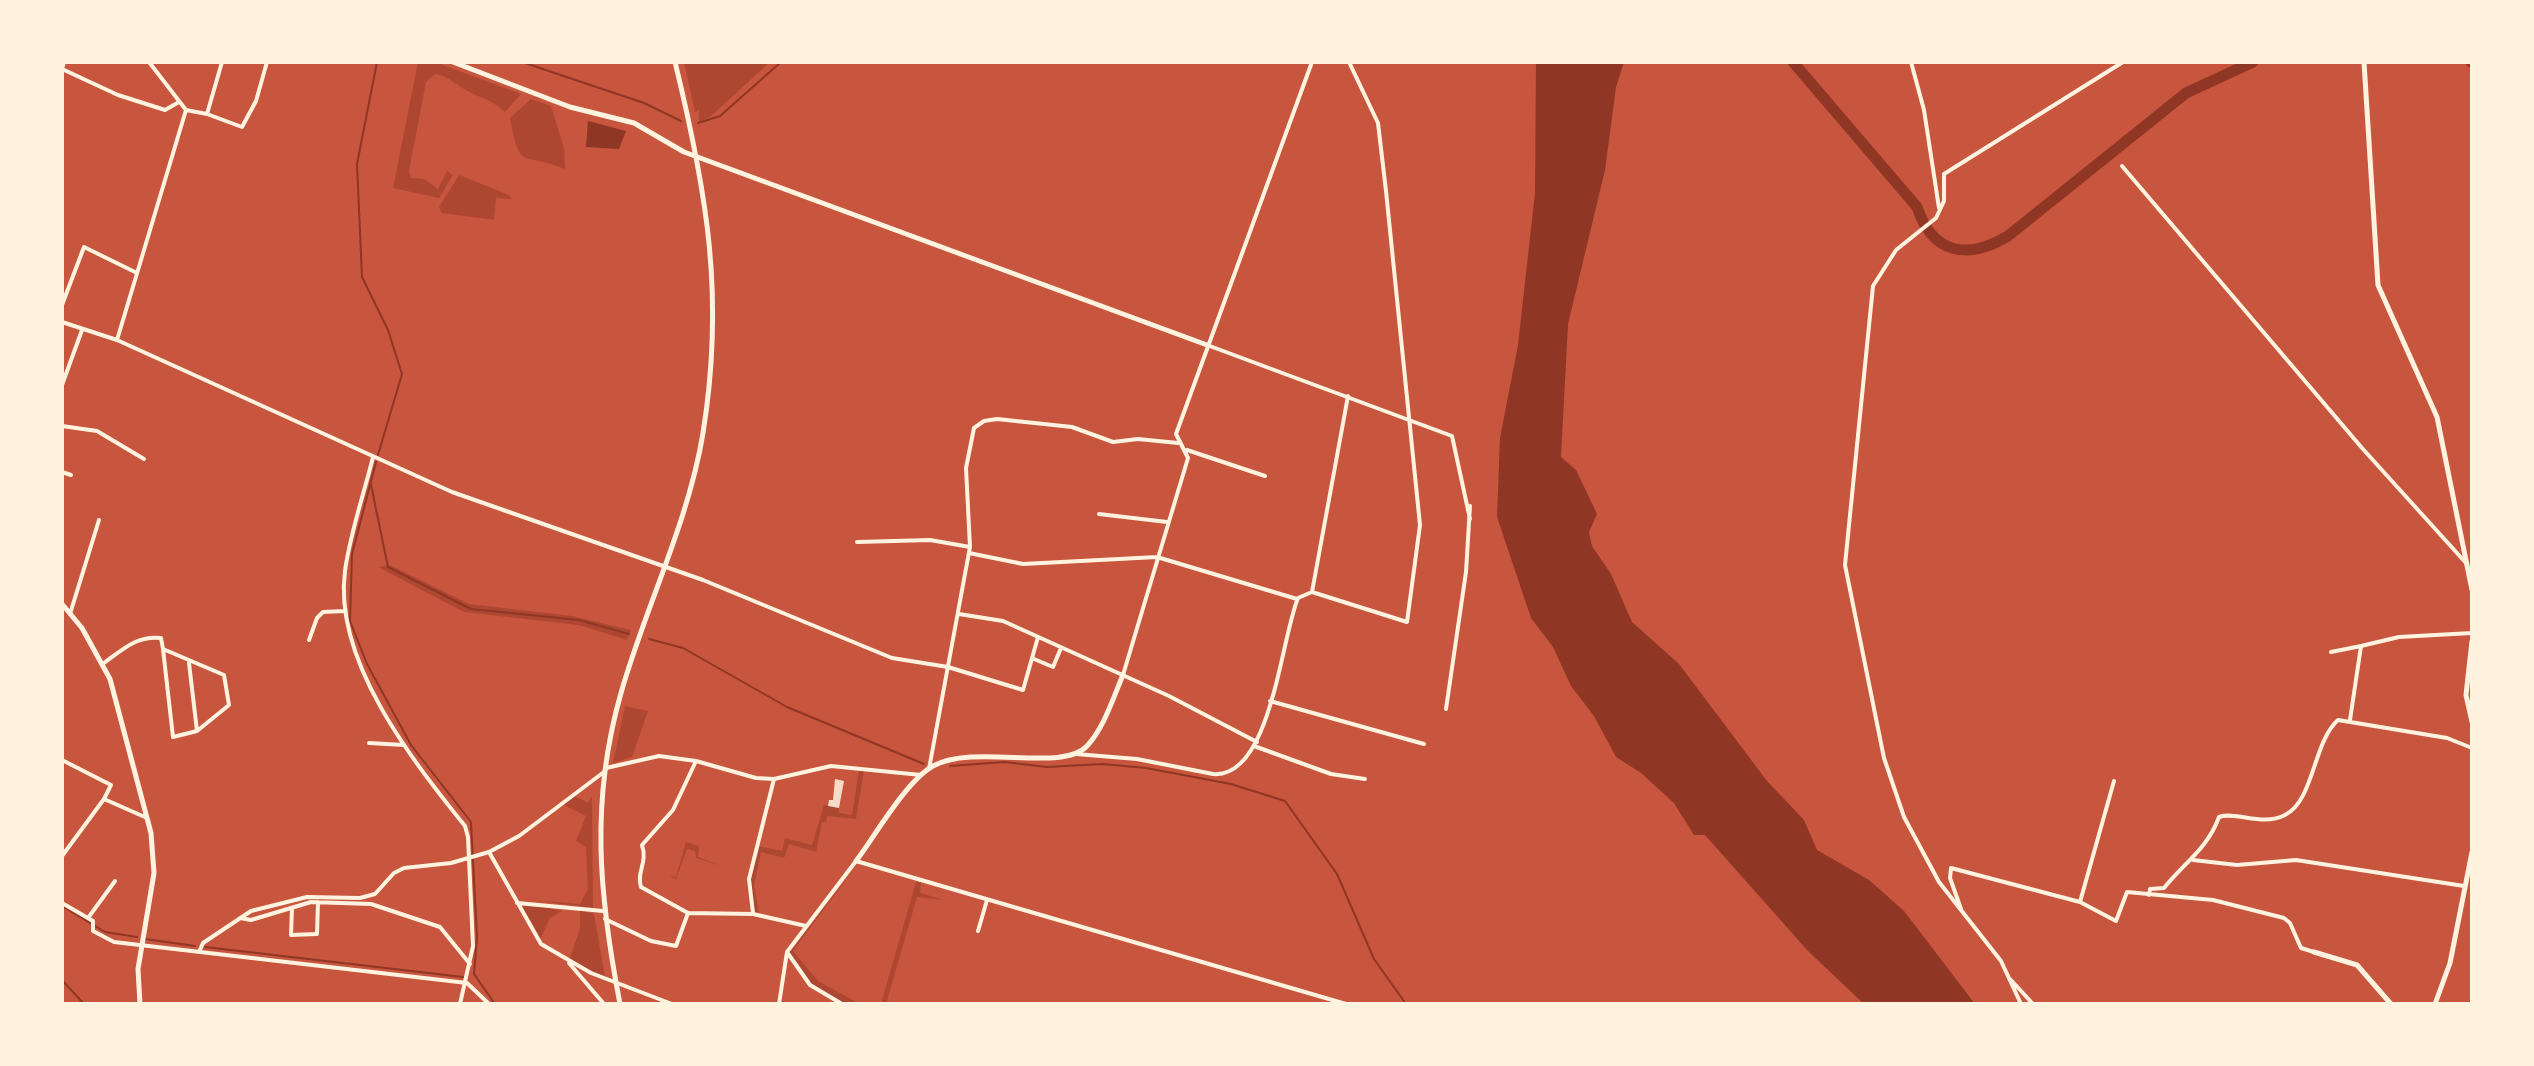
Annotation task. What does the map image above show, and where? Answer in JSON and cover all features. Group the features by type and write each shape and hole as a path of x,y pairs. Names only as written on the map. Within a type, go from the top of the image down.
{"street":[{"path":"149,62 186,110 242,127 256,101 267,62"},
{"path":"207,114 222,62"},
{"path":"453,62 570,107 634,123 699,157 1452,436 1470,519"},
{"path":"620,1004 603,911 599,845 604,770 622,689 688,499 702,436 713,337 711,246 699,157 675,62"},
{"path":"1265,476 1187,450 1176,434 1312,62"},
{"path":"857,542 930,540 1023,564 1157,557 1297,599 1312,592 1407,622 1420,525 1378,123 1349,62"},
{"path":"1911,62 1924,110 1939,210"},
{"path":"2021,1004 2001,961 1939,882 1904,817 1884,758 1845,565 1873,286 1896,250 1936,218 1944,201 1944,174 2123,62"},
{"path":"2364,64 2378,285 2437,417 2472,590"},
{"path":"63,65 138,102 165,110 179,102"},
{"path":"117,340 186,110"},
{"path":"2122,166 2362,448 2468,565"},
{"path":"62,305 84,247 137,273"},
{"path":"62,322 117,340 452,492 666,567 892,658 948,667 1023,690 1038,637"},
{"path":"62,385 82,330"},
{"path":"1312,592 1348,396"},
{"path":"929,769 970,550 967,455 979,423 997,419 1072,427 1113,442 1138,439 1181,443"},
{"path":"62,426 97,431 144,459"},
{"path":"1076,754 1092,740 1123,675 1186,466 1187,450"},
{"path":"373,457 345,572 346,626 364,673 404,745 465,826 473,946 460,1004"},
{"path":"62,472 71,475"},
{"path":"1446,709 1466,572 1470,506"},
{"path":"1099,514 1167,522"},
{"path":"70,614 99,520"},
{"path":"779,1004 787,952 921,775 929,769 950,760 983,755 1059,759 1076,754 1137,759 1224,774 1240,765 1256,744 1297,599"},
{"path":"62,604 104,663 147,818 154,873 141,945 140,1004"},
{"path":"309,640 317,618 323,612 345,611"},
{"path":"959,614 1003,621 1123,675 1256,744 1331,774 1365,779"},
{"path":"2331,652 2399,637 2472,633"},
{"path":"104,663 138,639 161,638 173,737 197,731 229,705 224,675 189,663 163,649"},
{"path":"2472,641 2466,695 2472,722"},
{"path":"2350,720 2361,646"},
{"path":"1033,658 1053,667 1061,648"},
{"path":"189,663 197,731"},
{"path":"1270,701 1424,744"},
{"path":"2149,895 2150,889 2164,888 2178,870 2193,860 2212,838 2223,815 2270,821 2300,805 2335,722 2350,720 2447,738 2472,748"},
{"path":"369,743 404,745"},
{"path":"199,952 203,943 251,911 307,897 360,898 375,894 394,873 404,868 468,860 489,852 519,836 604,770 649,756 696,761 746,776 774,779 831,766 921,775"},
{"path":"62,760 111,785 62,856"},
{"path":"696,761 669,815 642,845 646,861 639,881 648,893 688,913 753,914 806,926"},
{"path":"753,914 749,879 774,779"},
{"path":"2080,902 2114,781"},
{"path":"104,799 147,818"},
{"path":"489,852 541,944 569,963 672,1004"},
{"path":"2435,1004 2450,963 2472,852"},
{"path":"2193,860 2237,865 2296,860 2464,886"},
{"path":"856,861 1346,1004"},
{"path":"1963,915 1950,878 1951,868 2070,896 2116,921 2127,892 2213,900 2284,918 2290,923 2301,948 2357,965 2391,1004"},
{"path":"115,881 91,920 93,931 114,942 467,983 489,1004"},
{"path":"978,931 987,900"},
{"path":"240,918 251,920 318,902 371,904 440,927 470,964"},
{"path":"292,907 291,935 317,934 318,902"},
{"path":"62,903 91,920"},
{"path":"517,903 603,911"},
{"path":"604,919 651,941 676,946 688,913"},
{"path":"787,952 810,985 842,1004"},
{"path":"569,963 604,1004"},
{"path":"2009,977 2033,1004"},
{"path":"341,1004 355,1004"}],"shaded area":[{"path":"418,62 435,62 521,94 505,112 443,76 435,74 426,82 409,171 411,178 424,179 438,189 447,171 453,175 439,198 393,188"},
{"path":"684,62 770,62 710,117 699,122 699,110 695,112"},
{"path":"1536,62 1624,62 1616,87 1605,170 1568,324 1561,457 1576,470 1597,514 1589,532 1592,546 1611,574 1632,622 1679,664 1767,781 1804,820 1817,850 1869,880 1904,911 1975,1004 1864,1004 1808,951 1705,835 1694,835 1674,803 1641,773 1616,757 1594,716 1571,686 1553,647 1531,618 1497,517 1500,438 1518,345 1535,193"},
{"path":"531,99 551,106 564,148 565,169 524,157 516,146 510,118"},
{"path":"588,121 626,131 619,149 586,147"},
{"path":"459,175 509,195 511,199 496,198 494,220 442,213 439,207"},
{"path":"390,565 469,604 572,616 631,630 627,640 579,625 464,612 378,567"},
{"path":"625,706 648,711 632,757 613,763"},
{"path":"859,770 864,770 856,819 827,816 826,822 822,822 816,852 789,844 784,858 761,852 754,885 759,913 755,912 750,884 758,846 782,851 785,838 812,845 824,805 839,808 839,813 852,815"},
{"path":"573,795 588,803 592,796 593,908 531,900 580,904 588,889 586,847 576,841 586,816 562,804"},
{"path":"686,842 699,846 698,857 722,866 696,858 695,851 687,849 676,879 669,876 676,877"},
{"path":"856,866 793,951 818,981 856,1002 844,1004 810,982 789,953"},
{"path":"916,882 921,883 920,893 944,900 917,897 886,1004 881,1004"},
{"path":"532,904 562,911 550,918 540,939 521,907"},
{"path":"580,910 594,914 605,977 569,960 580,929"}],"building":[{"path":"835,779 844,781 839,808 828,806 829,800 833,800"}],"waterway":[{"path":"377,62 357,164 362,277 388,330 402,374 378,455"},
{"path":"522,62 644,103 681,121"},
{"path":"698,123 720,116 781,62"},
{"path":"1793,62 1917,207 1932,235 1942,244 1966,250 1993,244 2008,236 2186,93 2253,62"},
{"path":"376,462 352,554 350,621 367,664 411,745 471,822 477,937 474,974 495,1004"},
{"path":"371,485 388,567 471,609 579,620 629,634"},
{"path":"649,639 683,648 787,707 924,764"},
{"path":"950,766 1004,762 1047,767 1103,764 1146,768 1231,784 1285,801 1337,874 1374,959 1406,1004"},
{"path":"62,906 105,932 137,937"},
{"path":"145,939 195,946"},
{"path":"205,947 463,977"},
{"path":"62,980 84,1004"}]}
